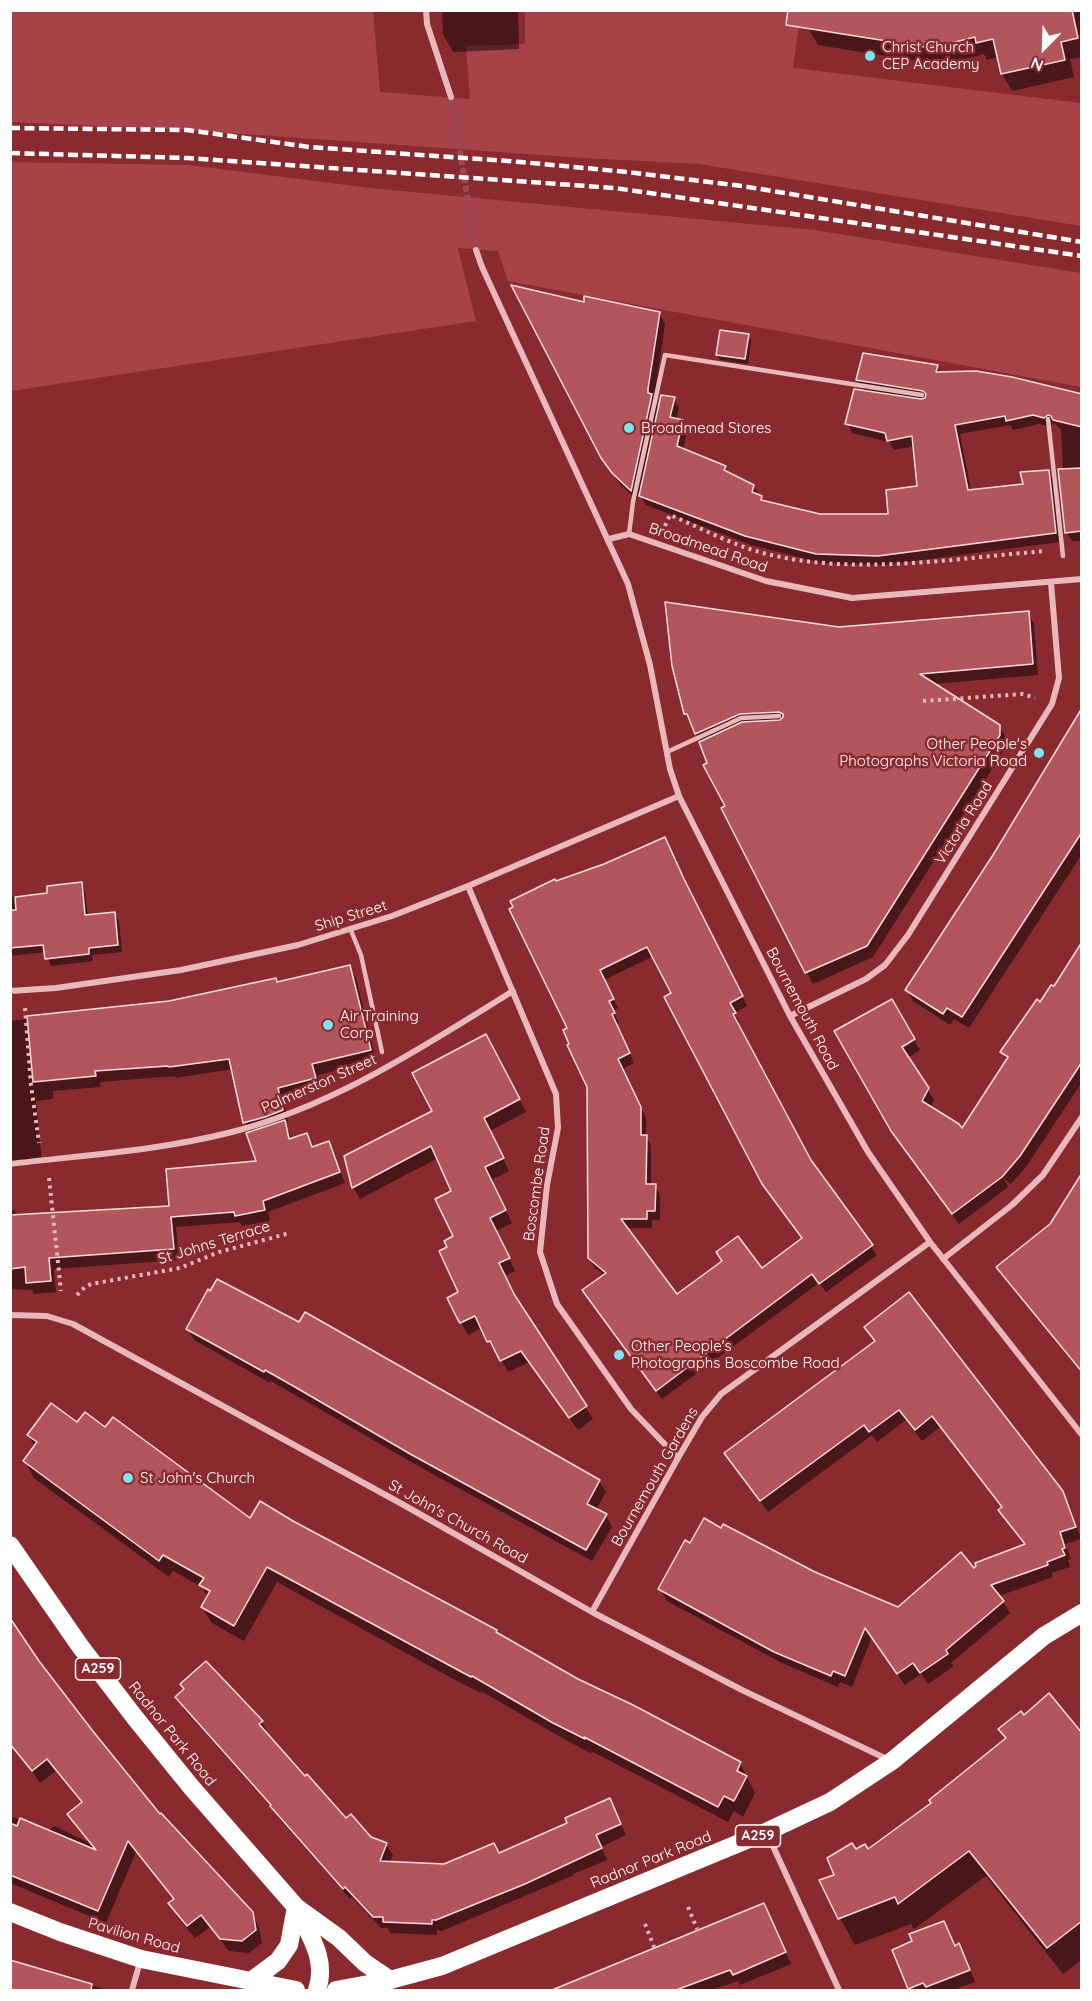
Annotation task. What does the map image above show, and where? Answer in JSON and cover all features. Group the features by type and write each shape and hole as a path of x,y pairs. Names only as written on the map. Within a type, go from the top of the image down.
{"highway":[{"name":"Radnor Park Road","path":"10,1545 80,1646 192,1788 296,1906 339,1938 364,1963 390,1980"},
{"name":"Radnor Park Road","path":"336,1990 390,1980 442,1965 766,1832 830,1802 892,1761 1044,1636 1082,1614"},
{"name":"Radnor Park Road","path":"296,1906 318,1950 322,1969 316,1990"},
{"path":"251,1981 278,1961 289,1945 296,1906"},
{"name":"Pavilion Road","path":"10,1912 60,1932 141,1959 296,1990"}],"street":[{"path":"426,10 427,24 451,97"},
{"path":"476,250 609,539"},
{"name":"Broadmead Road","path":"609,539 629,534 766,581 852,597 1082,579"},
{"name":"Bournemouth Road","path":"609,539 628,584 636,611 650,665 666,752 679,796 790,1017 868,1152 930,1242 1082,1435"},
{"name":"Victoria Road","path":"790,1017 866,979 885,965 908,935 1052,704 1059,678 1052,582"},
{"name":"Ship Street","path":"10,990 56,988 181,970 298,945 392,916 679,796"},
{"name":"Boscombe Road","path":"468,886 556,1094 558,1128 547,1185 540,1252 557,1304 631,1409 678,1458"},
{"name":"Palmerston Street","path":"10,1164 161,1148 230,1133 283,1116 351,1086 404,1059 513,992"},
{"path":"943,1259 1012,1205 1043,1175 1082,1117"},
{"name":"Bournemouth Gardens","path":"592,1611 702,1417 722,1394 930,1242"},
{"name":"St John's Church Road","path":"10,1315 47,1316 73,1324 392,1498 592,1611 742,1690 892,1761"},
{"path":"766,1832 839,1990"},
{"path":"132,1990 141,1959"}],"lane":[{"path":"629,534 633,502 665,355 922,395"},
{"path":"1048,419 1063,553"},
{"path":"666,752 741,718 779,716"},
{"path":"350,928 361,955 382,1052"}],"path":[{"path":"665,527 670,515 750,549 815,563 882,565 1063,553"},
{"path":"923,701 1023,694 1052,704"},
{"path":"25,1008 31,1085 41,1152 47,1160"},
{"path":"48,1168 61,1291"},
{"name":"St Johns Terrace","path":"77,1295 91,1284 180,1268 219,1252 290,1233"},
{"path":"688,1907 697,1929"},
{"path":"645,1924 654,1947"}],"shaded area":[{"path":"11,11 373,11 380,92 470,99 466,46 525,44 525,11 801,11 793,68 1081,103 1081,226 699,164 187,130 11,122"},
{"path":"11,162 188,165 370,188 814,230 1081,273 1081,387 508,281 498,251 458,248 476,321 11,391"}],"building":[{"path":"788,10 1072,10 1078,38 1061,42 1065,60 1001,74 993,39 976,43 975,37 931,48 786,25"},
{"path":"511,285 584,302 584,296 660,312 648,389 648,393 652,394 631,491 612,473 601,458"},
{"path":"720,330 749,334 745,359 716,355"},
{"path":"863,353 938,365 936,372 976,371 1082,394 1082,427 1053,420 1048,415 1044,418 1033,415 1006,421 1005,416 955,425 968,490 1023,484 1020,472 1049,470 1056,533 878,556 816,554 745,536 639,496 661,395 675,397 670,417 683,420 677,446 726,466 724,470 754,485 752,492 762,496 761,500 820,514 888,514 886,490 917,486 912,436 887,441 885,433 845,424 854,389 921,399 925,398 926,394 923,391 856,380"},
{"path":"1082,468 1082,531 1065,533 1058,469"},
{"path":"665,602 839,627 1029,611 1033,664 920,674 1000,725 1000,735 867,946 805,973 721,808 725,806 703,765 707,763 699,742 742,722 780,720 783,714 779,712 740,714 695,734 687,714 684,714 672,666"},
{"path":"1082,708 1082,832 962,1017 947,1008 943,1014 905,990 993,855"},
{"path":"665,837 743,996 730,1003 736,1013 733,1014 811,1160 873,1245 819,1284 812,1274 656,1391 582,1290 606,1273 588,1258 587,1087 567,1045 569,1044 563,1030 567,1028 509,909 513,907 510,901 555,879 556,881 604,864","holes":["647,947 671,993 664,997 762,1184 802,1238 762,1268 738,1236 716,1252 722,1261 677,1294 621,1219 647,1219 647,1211 655,1211 656,1184 646,1184 647,1135 641,1135 641,1107 618,1059 630,1053 612,1014 615,1013 609,1001 614,999 600,970"]},
{"path":"82,882 85,915 115,912 118,945 89,948 89,954 45,959 43,945 10,948 10,910 16,910 15,897 47,893 47,886"},
{"path":"1082,942 1082,1062 1020,1156 1002,1177 952,1214 891,1131 834,1031 892,999 915,1039 902,1047 929,1088 922,1101 962,1128 1008,1057 1000,1052 1037,999 1040,1002 1051,985 1054,986"},
{"path":"350,965 371,1050 312,1064 316,1078 278,1088 283,1110 265,1117 243,1123 229,1059 169,1067 95,1071 96,1076 33,1082 27,1016 169,1001 276,978 277,982"},
{"path":"486,1034 520,1099 484,1118 504,1158 485,1167 506,1210 490,1218 510,1258 499,1263 514,1294 587,1406 569,1418 521,1351 500,1361 490,1341 487,1342 475,1316 460,1323 458,1320 447,1298 458,1292 439,1251 447,1247 444,1241 453,1236 435,1199 451,1191 431,1146 352,1188 344,1156 432,1111 412,1073"},
{"path":"285,1120 289,1139 307,1133 312,1147 329,1141 340,1172 263,1201 265,1210 235,1216 234,1212 171,1217 174,1249 49,1258 51,1281 26,1283 25,1267 10,1269 10,1215 169,1206 166,1169 256,1161 246,1133"},
{"path":"1082,1173 1082,1372 996,1267 1050,1224"},
{"path":"217,1279 299,1322 305,1312 600,1480 587,1504 607,1514 586,1550 412,1455 265,1370 264,1372 186,1329 208,1289 210,1291"},
{"path":"909,1292 1063,1491 1076,1527 1060,1532 1065,1555 1047,1562 1048,1565 991,1585 1004,1601 946,1650 948,1654 920,1673 913,1663 897,1674 865,1628 845,1676 833,1671 831,1676 774,1652 658,1589 685,1540 690,1543 704,1518 721,1528 723,1524 815,1572 898,1607 961,1552 974,1568 975,1563 1025,1544 998,1510 1002,1507 932,1416 915,1430 899,1410 869,1432 864,1425 760,1501 724,1453 875,1341 864,1327"},
{"path":"51,1403 77,1422 85,1412 105,1427 113,1417 250,1518 260,1501 497,1630 496,1632 578,1679 741,1762 737,1771 747,1776 734,1801 724,1796 718,1807 553,1723 472,1676 267,1567 234,1626 201,1607 210,1591 199,1585 204,1578 163,1555 159,1561 23,1461 37,1442 27,1435"},
{"path":"10,1618 39,1661 160,1814 253,1912 256,1930 242,1941 220,1939 201,1915 187,1926 168,1903 174,1899 128,1841 98,1911 10,1875 10,1823 17,1826 20,1818 96,1850 67,1814 82,1802 47,1759 32,1771 10,1744"},
{"path":"206,1661 263,1721 259,1724 305,1776 307,1774 346,1818 351,1814 371,1837 387,1843 380,1861 444,1864 494,1843 499,1853 567,1823 565,1818 610,1798 621,1824 596,1835 602,1848 525,1884 432,1920 432,1924 383,1922 383,1917 373,1917 345,1887 343,1889 175,1697 184,1689 180,1684"},
{"path":"1049,1693 1082,1733 1082,1921 1047,1948 969,1851 898,1904 895,1897 838,1919 819,1880 834,1875 827,1858 852,1843 856,1849 865,1844 868,1849 931,1803 929,1800 1006,1738 998,1729 1021,1711 1024,1715"},
{"path":"764,1903 786,1952 733,1975 730,1970 676,1990 552,1990"},
{"path":"944,1921 955,1946 959,1943 970,1970 926,1987 923,1983 908,1989 892,1950 912,1941 909,1934"},
{"path":"10,1960 92,1984 91,1990 10,1990"}],"tunnel":[{"path":"451,97 476,250"}],"railway":[{"path":"10,128 187,130 309,147 627,172 742,186 1082,242"},
{"path":"10,153 188,158 615,188 1082,256"}],"place":[{"name":"Christ Church CEP Academy","path":"870,56"},
{"name":"Broadmead Stores","path":"629,428"},
{"name":"Other People's Photographs Victoria Road","path":"1039,753"},
{"name":"Air Training Corp","path":"328,1025"},
{"name":"Other People's Photographs Boscombe Road","path":"619,1355"},
{"name":"St John's Church","path":"128,1478"}]}
